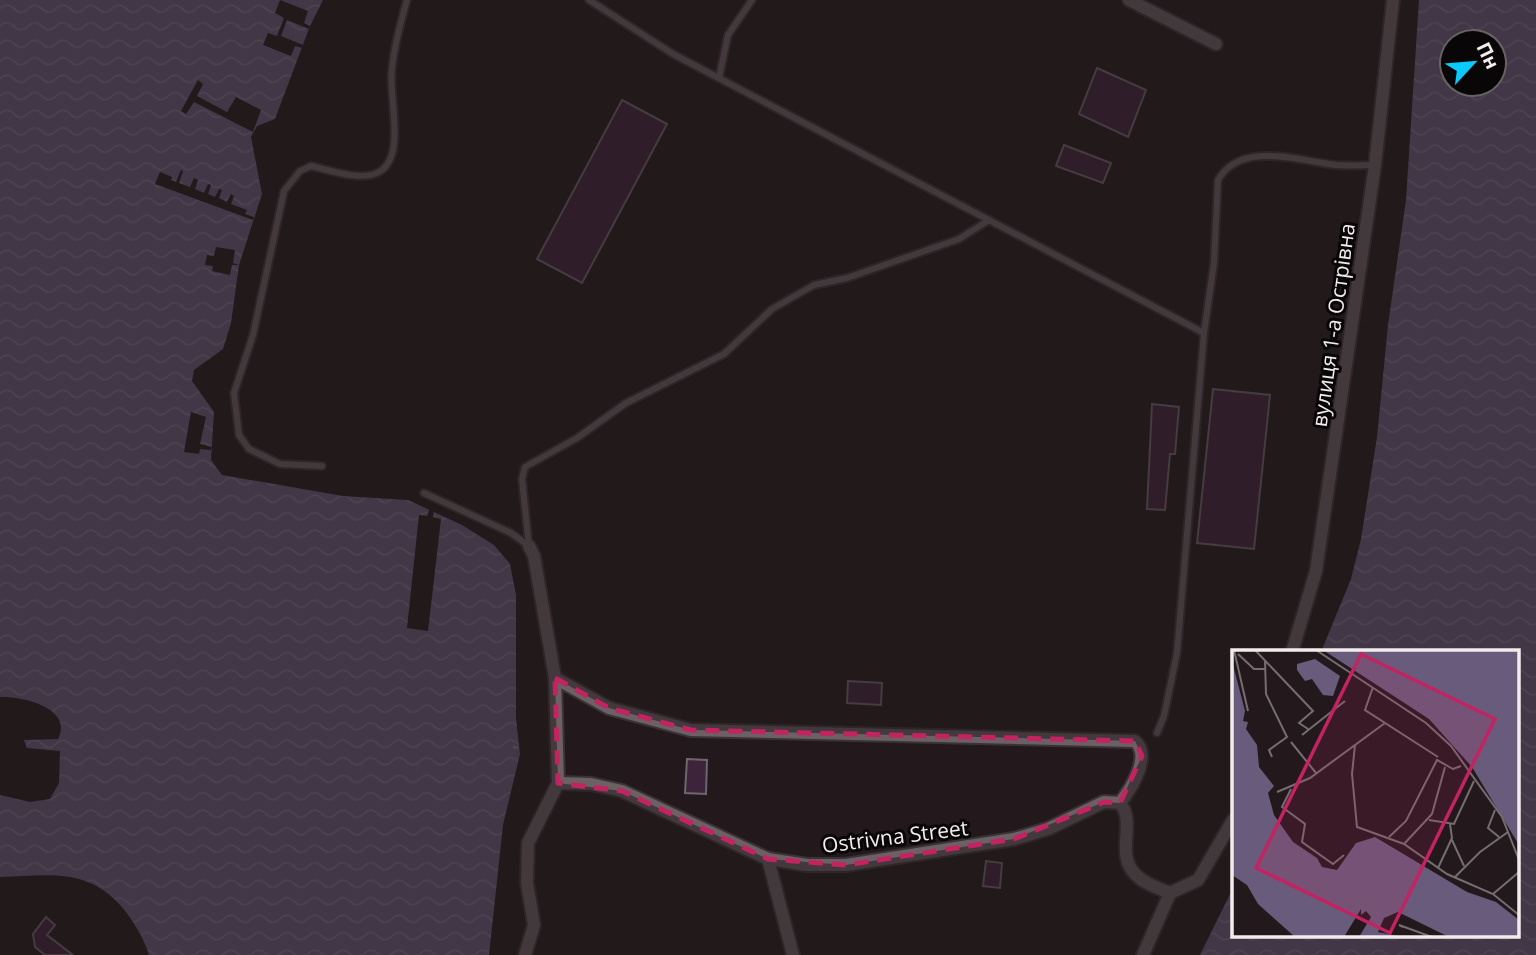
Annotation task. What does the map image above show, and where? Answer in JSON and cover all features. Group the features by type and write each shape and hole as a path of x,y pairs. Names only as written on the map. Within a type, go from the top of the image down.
{"street":[{"path":"1129,0 1216,44"},
{"name":"вулиця 1-а Острівна","path":"1293,650 1316,570 1375,165 1394,0"},
{"path":"525,955 534,925 527,883 528,843 558,783 555,678 534,556 529,546"},
{"path":"555,678 609,708 691,730 1135,741 1141,748 1142,756 1130,789 1120,803 1126,815 1125,855 1128,865 1142,880 1170,893"},
{"name":"Ostrivna Street","path":"558,783 591,783 622,791 768,859 807,865 846,865 1014,839 1048,829 1104,802 1120,803"},
{"path":"1143,955 1170,893 1198,880 1232,822"},
{"path":"768,859 793,955"}],"lane":[{"path":"322,466 280,464 248,449 239,435 234,393 253,335 284,191 290,180 311,166 371,175 386,166 391,159 394,142 391,69 407,0"},
{"path":"589,0 673,54 1204,333"},
{"path":"719,78 728,35 752,0"},
{"path":"1157,733 1177,653 1204,333 1214,263 1215,189 1218,180 1229,165 1237,161 1274,155 1338,165 1375,165"},
{"path":"529,546 523,479 525,467 540,456 577,438 626,403 724,354 772,309 814,285 847,278 959,239 989,220"},
{"path":"424,493 511,533 529,546"}],"path":[{"path":"513,747 520,748"}],"highlighted area":[{"path":"555,678 609,708 691,730 1135,741 1142,756 1120,803 1104,802 1014,839 846,865 768,859 622,791 558,783"}],"water":[{"path":"0,0 323,0 310,26 275,119 257,126 251,137 262,194 239,265 231,323 223,349 194,370 192,381 214,412 211,460 222,475 343,496 408,500 462,525 494,545 510,564 516,595 516,718 520,754 503,825 489,955 149,955 129,916 101,889 72,877 0,877 0,795 30,802 50,799 59,783 60,751 27,748 24,740 58,739 61,728 59,719 43,706 21,699 0,697"},
{"path":"1419,0 1536,0 1536,955 1200,955 1232,890 1232,937 1518,937 1518,650 1322,650 1351,579 1361,539 1377,437 1388,325 1406,200"}],"pier":[{"path":"280,0 308,11 304,23 310,26 309,29 287,20 281,36 303,45 302,48 295,46 291,56 263,45 268,33 277,36 284,18 275,13"},
{"path":"198,80 203,84 197,96 227,112 236,97 261,110 253,132 194,102 186,114 181,111"},
{"path":"181,170 183,171 179,183 190,187 194,178 198,180 195,189 204,193 208,184 211,185 208,194 215,197 219,189 222,190 219,198 227,202 231,194 234,196 231,204 247,210 245,214 254,217 253,220 155,184 160,172 172,177 171,180 176,182"},
{"path":"216,247 235,250 233,263 239,265 232,265 230,275 212,271 213,266 205,265 207,255 214,256"},
{"path":"191,412 206,417 200,444 212,447 211,450 200,449 199,454 184,452"},
{"path":"430,508 434,510 433,517 441,519 428,631 407,628 419,515 427,516"}],"building":[{"path":"1097,68 1146,90 1128,137 1079,114"},
{"path":"622,100 667,124 582,283 537,259"},
{"path":"1064,145 1111,163 1103,183 1056,166"},
{"path":"1213,389 1270,395 1254,549 1197,543"},
{"path":"1152,404 1179,407 1175,454 1170,454 1165,510 1147,509"},
{"path":"848,681 882,683 881,705 847,703"},
{"path":"687,759 707,760 706,794 685,793"},
{"path":"986,861 1002,863 1000,888 983,886"},
{"path":"46,917 55,925 47,935 73,955 45,955 35,947 33,934"}]}
